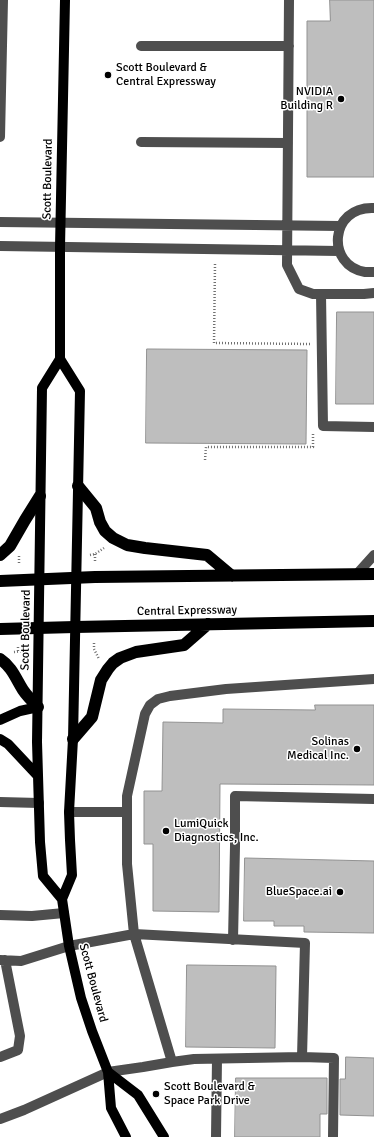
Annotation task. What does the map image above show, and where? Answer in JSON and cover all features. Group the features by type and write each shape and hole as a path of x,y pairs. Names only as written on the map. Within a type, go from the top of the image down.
{"highway":[{"path":"78,486 96,508 100,522 105,531 114,538 127,545 207,555 232,576"},
{"path":"0,555 10,546 40,496"},
{"path":"0,581 76,578 374,574"},
{"name":"Central Expressway","path":"0,629 374,621"},
{"path":"73,739 92,717 101,680 113,663 120,658 136,652 184,645 208,624"},
{"path":"0,659 12,670 23,691 38,707"}],"main road":[{"name":"Scott Boulevard","path":"65,0 60,222 60,359 42,388 38,628 38,776 40,842 43,876 62,899 69,946 81,998 92,1032 108,1072 111,1108 126,1137"},
{"path":"60,359 80,391 73,739 69,812 72,875 62,899"},
{"path":"0,720 20,711 38,707"},
{"path":"0,739 8,744 38,776"},
{"path":"108,1072 138,1095 164,1137"}],"street":[{"path":"0,137 3,0"},
{"path":"289,0 287,265 299,289 312,294 374,293"},
{"path":"141,46 289,46"},
{"path":"141,142 288,143"},
{"path":"374,208 366,208 356,211 347,217 340,226 338,238 339,251 353,268 364,272 374,272"},
{"path":"0,222 340,226"},
{"path":"0,246 339,251"},
{"path":"321,294 323,426 374,427"},
{"path":"356,575 374,554"},
{"path":"172,1062 134,934 128,864 127,796 145,714 150,706 158,699 170,696 226,689 374,678"},
{"path":"233,940 235,796 374,799"},
{"path":"0,802 39,803"},
{"path":"69,812 127,812"},
{"path":"0,915 32,916 64,913"},
{"path":"0,1057 18,1050 20,1036 2,960 21,961 69,946 134,934 305,943 302,1057"},
{"path":"0,1119 24,1110 108,1072 194,1059 302,1057 334,1058 333,1137"},
{"path":"216,1059 216,1137"}],"path":[{"path":"215,264 214,343 314,344"},
{"path":"205,460 206,447 313,447 313,431"},
{"path":"90,555 95,554 108,545"},
{"path":"95,554 95,561"},
{"path":"19,564 19,558 26,557"},
{"path":"94,643 94,649 102,665"},
{"path":"18,645 18,651 23,652"},
{"path":"88,650 94,649"}],"building":[{"name":"NVIDIA Building R","path":"330,0 374,0 374,177 307,177 307,21 330,21"},
{"path":"337,312 374,312 374,404 336,404"},
{"path":"147,349 307,350 306,444 146,443"},
{"path":"315,705 374,705 374,785 220,784 219,912 153,911 153,844 144,844 144,791 162,791 163,722 223,723 223,709 315,710"},
{"path":"245,858 374,861 374,933 304,932 304,926 274,926 274,921 244,921"},
{"path":"187,965 276,966 275,1048 186,1047"},
{"path":"346,1057 374,1058 374,1116 340,1115 340,1079 345,1079"},
{"path":"236,1078 327,1078 327,1114 320,1114 320,1137 235,1137"}],"place":[{"name":"Scott Boulevard & Central Expressway","path":"108,75"},
{"name":"NVIDIA Building R","path":"341,99"},
{"name":"Solinas Medical Inc.","path":"357,749"},
{"name":"LumiQuick Diagnostics, Inc.","path":"166,831"},
{"name":"BlueSpace.ai","path":"340,892"},
{"name":"Scott Boulevard & Space Park Drive","path":"156,1094"}]}
